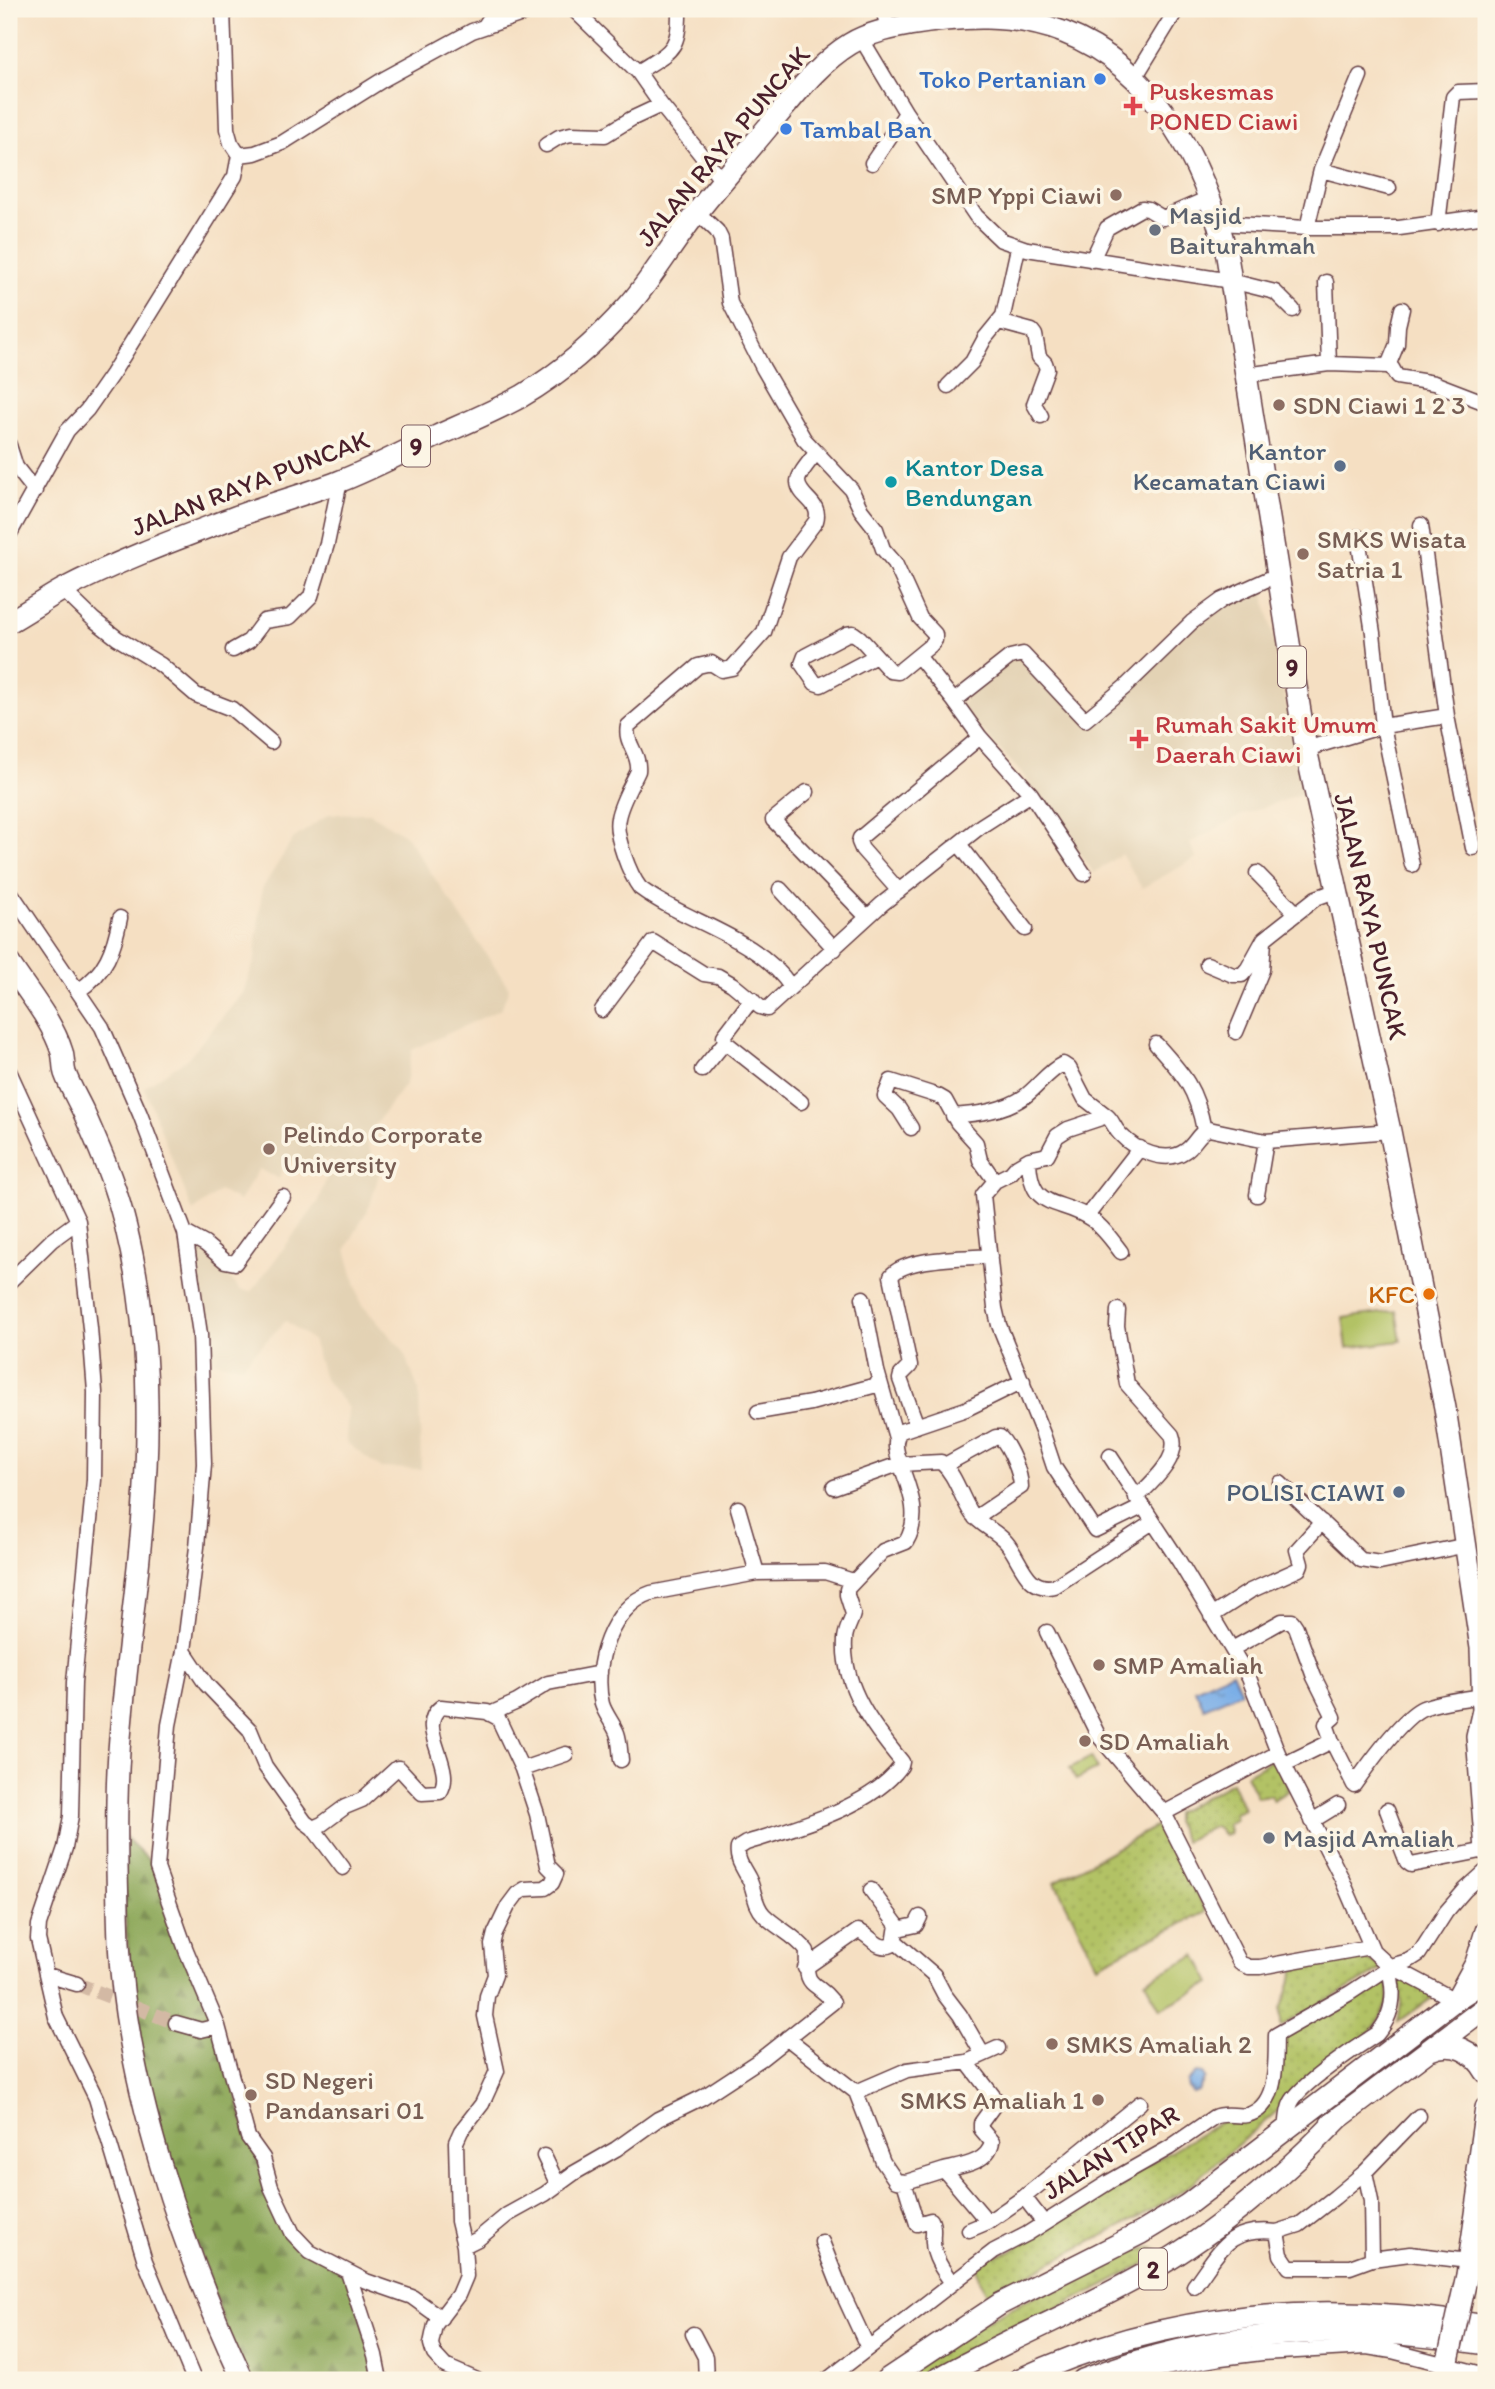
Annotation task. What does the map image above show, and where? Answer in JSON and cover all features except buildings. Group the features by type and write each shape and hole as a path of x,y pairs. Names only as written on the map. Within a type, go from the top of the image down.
{"highway":[{"name":"JALAN RAYA PUNCAK","path":"9,622 63,590 238,516 340,481 521,397 543,382 595,339 629,305 697,212 818,71 848,45 886,19 981,17 1038,24 1104,54 1134,79 1173,126 1196,164 1219,223 1231,281 1306,748 1390,1131 1445,1408 1467,1545 1480,1648 1484,1708"},
{"path":"9,963 55,1036 62,1053 64,1071 114,1187 134,1272 145,1351 148,1432 136,1593 119,1752 117,1829 119,1943 123,1984 137,2069 158,2154 218,2323 243,2380"},
{"path":"9,985 50,1055 64,1071"},
{"name":"9","path":"1484,1708 1476,1736 1486,1850"},
{"path":"1455,2000 1476,1963 1486,1931"},
{"name":"2","path":"886,2380 1000,2304 1154,2226 1187,2205 1455,2000 1486,1980"},
{"name":"2","path":"1187,2205 1182,2213 1184,2220 1190,2224 1198,2224 1486,2007"},
{"path":"1424,2052 1444,2045 1456,2046 1476,2058 1486,2072"},
{"path":"1447,2367 1473,2257 1483,2181 1477,2170 1486,2108"},
{"name":"2","path":"936,2380 1107,2294 1175,2256 1288,2168 1341,2116"},
{"path":"1154,2226 1171,2231 1177,2242 1175,2256"},
{"name":"2","path":"1018,2380 1110,2345 1173,2327 1251,2315 1395,2313 1486,2326"},
{"path":"1083,2380 1176,2351 1250,2337 1345,2331 1436,2336 1486,2344"}],"street":[{"path":"9,535 67,431 87,410 112,373 235,176 239,155 231,143 227,129 223,9"},
{"path":"484,27 496,9"},
{"path":"239,155 255,153 282,143 384,79 472,30 537,9"},
{"path":"638,72 674,47 679,30 679,9"},
{"path":"1134,79 1177,9"},
{"path":"571,10 638,72 723,182"},
{"path":"861,38 906,113 984,226 1001,240 1018,248 1231,281 1276,292 1293,310"},
{"path":"1307,228 1321,170 1360,76"},
{"path":"1437,224 1452,97 1458,92 1486,91"},
{"path":"546,145 559,136 605,135 661,105"},
{"path":"872,163 906,113"},
{"path":"1321,170 1389,188"},
{"path":"1092,260 1107,228 1142,208 1163,218 1211,197"},
{"path":"697,212 717,231 721,239 728,295 733,310 800,434 851,489 861,510 876,529 883,550 895,563 920,618 935,634 934,640 919,657 895,672 890,671 859,636 850,633 804,656 802,662 816,683 821,685 876,656"},
{"path":"1219,223 1399,229 1486,216"},
{"path":"948,386 972,362 985,338 999,322 1004,312 1018,248"},
{"path":"1326,282 1329,364"},
{"path":"1388,366 1397,344 1402,309"},
{"path":"999,322 1030,330 1035,335 1038,354 1047,371 1034,404 1041,416"},
{"path":"1245,375 1329,364 1388,366 1397,377 1434,383 1486,403"},
{"path":"9,444 16,467 35,491"},
{"path":"791,987 781,972 763,958 640,888 633,879 626,860 617,819 638,771 639,762 628,738 628,726 698,666 711,663 722,670 732,668 764,632 789,557 818,515 814,504 798,484 798,478 816,453"},
{"path":"233,650 249,641 264,621 290,617 311,596 327,544 340,481"},
{"path":"1421,525 1447,716 1472,848"},
{"path":"1358,537 1373,633 1383,726 1412,864"},
{"path":"954,701 1010,657 1019,653 1027,656 1085,720 1125,687 1192,622 1222,600 1277,575"},
{"path":"63,590 79,608 111,633 161,665 196,695 232,709 271,742"},
{"path":"919,657 980,737 1031,794 1084,874"},
{"path":"1306,748 1383,726 1447,716"},
{"path":"899,891 862,849 860,838 980,737"},
{"path":"807,792 773,820 867,917"},
{"path":"602,1010 653,942 705,974 721,977 760,1007 767,1009 867,917 981,826 1031,794"},
{"path":"959,844 1025,929"},
{"path":"1257,873 1295,912"},
{"path":"780,889 835,949"},
{"path":"9,890 102,1027 140,1114 185,1233 200,1334 204,1464 184,1651 169,1726 156,1868 218,2026 248,2137 263,2158 271,2187 293,2234 310,2252 366,2281 412,2297 441,2318"},
{"path":"1207,964 1233,975 1242,975 1264,939 1316,898 1338,890"},
{"path":"78,991 97,977 110,957 120,918"},
{"path":"1236,1032 1262,970 1264,939"},
{"path":"752,999 724,1036 725,1042 801,1101"},
{"path":"702,1070 725,1042"},
{"path":"953,1116 982,1114 1009,1105 1023,1098 1063,1063 1069,1068 1085,1099 1111,1118 1121,1136 1140,1148 1163,1157 1175,1157 1190,1148 1204,1129 1192,1087 1156,1044"},
{"path":"9,1071 78,1221 91,1336 96,1439 74,1682 71,1816 65,1848 39,1925 40,1953 56,2017 101,2111 145,2261 194,2380"},
{"path":"912,1128 899,1109 885,1096 891,1081 941,1098 978,1145 980,1160 995,1181"},
{"path":"1107,1116 1068,1129 1055,1140 1048,1154 1029,1159 1017,1166 1011,1173 995,1181 983,1195 992,1292 999,1325 1023,1381 1054,1468 1095,1530 1140,1503 1169,1461 1174,1441 1172,1435 1127,1384 1117,1326 1118,1310"},
{"path":"1204,1129 1222,1130 1266,1141 1390,1131"},
{"path":"1257,1195 1266,1141"},
{"path":"1087,1216 1140,1148"},
{"path":"1029,1159 1029,1179 1039,1194 1057,1206 1087,1216 1121,1252"},
{"path":"185,1233 205,1244 225,1261 234,1264 282,1197"},
{"path":"9,1282 52,1240 78,1221"},
{"path":"917,1426 900,1379 910,1366 891,1276 895,1271 927,1261 990,1256"},
{"path":"464,2246 574,2172 616,2149 659,2119 703,2097 761,2059 833,2001 811,1983 805,1968 807,1951 791,1934 762,1913 751,1882 737,1855 738,1849 746,1843 833,1814 879,1788 902,1762 869,1721 848,1667 845,1639 853,1614 846,1592 853,1581 883,1551 906,1542 914,1520 913,1500 907,1476 899,1464 863,1298"},
{"path":"895,1438 901,1431 967,1409 1023,1381"},
{"path":"758,1412 811,1403 880,1384"},
{"path":"945,1465 996,1437 1005,1443 1021,1488 975,1518"},
{"path":"1111,1456 1179,1561 1249,1678 1297,1793 1341,1877 1370,1947 1389,1966 1455,2000"},
{"path":"834,1487 899,1464 935,1462 945,1465 975,1518 986,1529 1004,1540 1027,1577 1042,1587 1055,1587 1153,1522"},
{"path":"1280,1483 1355,1556 1373,1563 1467,1545"},
{"path":"738,1508 757,1573"},
{"path":"1211,1616 1250,1591 1299,1569 1301,1564 1297,1550 1322,1522"},
{"path":"1098,1536 1107,1551"},
{"path":"621,1760 617,1732 603,1706 600,1673 610,1634 640,1598 651,1593 757,1573 825,1572 853,1581"},
{"path":"1232,1649 1282,1621 1292,1621 1314,1677 1334,1717 1326,1724 1354,1785 1381,1749 1416,1712 1433,1705 1484,1708"},
{"path":"1047,1632 1098,1735 1164,1813 1243,1965 1260,1966 1370,1947"},
{"path":"184,1651 206,1684 250,1730 265,1766 305,1822 313,1828 344,1868"},
{"path":"490,1714 517,1702 548,1683 600,1673"},
{"path":"313,1828 345,1807 362,1800 397,1768 422,1793 440,1792 444,1785 443,1768 433,1731 434,1713 441,1707 490,1714 501,1723 522,1769 537,1814 548,1866 556,1874 552,1883 545,1888 525,1889 517,1894 503,1914 492,1940 495,1975 487,1996 485,2016 498,2067 482,2104 456,2142 458,2221 464,2246 466,2276 431,2338 434,2354 445,2366 478,2380"},
{"path":"1164,1813 1282,1758 1332,1741"},
{"path":"522,1769 566,1754"},
{"path":"1312,1821 1338,1805"},
{"path":"1387,1810 1410,1865 1486,1850"},
{"path":"1389,1966 1408,1961 1423,1950 1446,1912 1465,1889 1486,1871"},
{"path":"871,1890 892,1915 897,1935 934,1975 983,2055"},
{"path":"805,1968 858,1931 863,1932 872,1942 890,1947 897,1935 916,1925 920,1917"},
{"path":"1286,2131 1289,2107 1295,2097 1384,2026 1393,1998 1389,1966"},
{"name":"JALAN TIPAR","path":"827,2380 994,2251 1179,2141 1214,2117 1222,2114 1245,2115 1255,2110 1266,2100 1273,2080 1277,2056 1276,2035 1356,1990 1389,1966"},
{"path":"47,1975 77,1984"},
{"path":"176,2023 201,2030 218,2026"},
{"path":"788,2038 856,2092 883,2162 896,2181 904,2182 969,2165 985,2155 992,2146 992,2142 981,2129 981,2123 997,2101 967,2062"},
{"path":"856,2092 907,2070 967,2062 998,2048"},
{"path":"968,2230 988,2222 1024,2197 1140,2103"},
{"path":"1194,2286 1231,2239 1245,2231 1277,2232 1299,2225 1364,2172 1419,2116"},
{"path":"544,2157 558,2185"},
{"path":"944,2170 988,2222"},
{"path":"1364,2172 1371,2201 1372,2259"},
{"path":"904,2182 917,2224 931,2220 934,2226 934,2248 952,2283"},
{"path":"1024,2197 1044,2223"},
{"path":"1277,2232 1281,2255 1289,2267 1350,2267 1372,2259 1410,2254 1473,2257"},
{"path":"822,2242 868,2347"},
{"path":"348,2272 375,2355 380,2380"},
{"path":"693,2334 705,2357 706,2380"},
{"path":"1119,2380 1142,2372 1220,2358 1367,2347 1486,2375"}],"shaded area":[{"name":"Rumah Sakit Umum Daerah Ciawi","path":"1263,585 1303,793 1242,815 1190,843 1196,858 1142,888 1121,854 1094,873 1024,776 961,707 964,700 1017,656 1088,721 1199,622"},
{"name":"Pelindo Corporate University","path":"370,813 406,836 509,988 501,1009 412,1050 406,1083 365,1138 379,1174 370,1205 346,1249 361,1304 403,1350 419,1391 421,1469 380,1468 346,1442 348,1408 324,1378 312,1340 286,1321 241,1366 214,1361 192,1240 240,1290 251,1292 319,1201 332,1161 284,1161 279,1179 259,1169 239,1201 219,1191 193,1212 144,1087 187,1059 243,993 255,959 262,889 293,839 329,814"}],"green space":[{"path":"1396,1311 1401,1341 1347,1348 1343,1318"},
{"path":"1091,1757 1097,1769 1076,1780 1070,1768"},
{"path":"1270,1761 1278,1763 1289,1790 1273,1800 1270,1795 1257,1797 1246,1775"},
{"path":"1232,1782 1244,1809 1234,1814 1236,1819 1227,1824 1230,1833 1224,1835 1215,1826 1185,1841 1175,1821 1175,1813"},
{"path":"1164,1822 1206,1912 1097,1965 1055,1882"},
{"path":"117,1829 157,1868 218,2026 248,2138 293,2234 348,2272 380,2380 244,2380 140,2079"},
{"path":"1196,1955 1211,1983 1160,2009 1145,1981"},
{"path":"1347,1957 1365,1959 1384,1968 1281,2026 1281,2010 1296,1966"},
{"path":"1387,1975 1387,2005 1371,2031 1188,2187 1142,2216 989,2297 979,2280 977,2267 992,2256 1010,2252 1050,2223 1224,2120 1244,2120 1278,2080 1284,2034"},
{"path":"1402,1977 1436,1995 1398,2022 1401,2005 1400,1980"},
{"path":"1151,2248 1159,2251 1160,2256 920,2380 897,2380 983,2322 1109,2259"}],"water":[{"path":"1232,1672 1241,1692 1204,1708 1195,1689"},
{"path":"1196,2073 1203,2074 1205,2078 1198,2091 1193,2093 1187,2082"}],"tunnel":[{"path":"77,1984 176,2023"}],"place":[{"name":"Toko Pertanian","path":"1100,79"},
{"name":"Puskesmas PONED Ciawi","path":"1133,106"},
{"name":"Tambal Ban","path":"786,129"},
{"name":"SMP Yppi Ciawi","path":"1116,195"},
{"name":"Masjid Baiturahmah","path":"1155,230"},
{"name":"SDN Ciawi 1 2 3","path":"1279,405"},
{"name":"Kantor Kecamatan Ciawi","path":"1340,466"},
{"name":"Kantor Desa Bendungan","path":"891,482"},
{"name":"SMKS Wisata Satria 1","path":"1303,554"},
{"name":"Rumah Sakit Umum Daerah Ciawi","path":"1139,739"},
{"name":"Pelindo Corporate University","path":"269,1149"},
{"name":"KFC","path":"1429,1294"},
{"name":"POLISI CIAWI","path":"1399,1492"},
{"name":"SMP Amaliah","path":"1099,1665"},
{"name":"SD Amaliah","path":"1085,1741"},
{"name":"Masjid Amaliah","path":"1269,1838"},
{"name":"SMKS Amaliah 2","path":"1052,2044"},
{"name":"SD Negeri Pandansari 01","path":"251,2095"},
{"name":"SMKS Amaliah 1","path":"1098,2100"}]}
